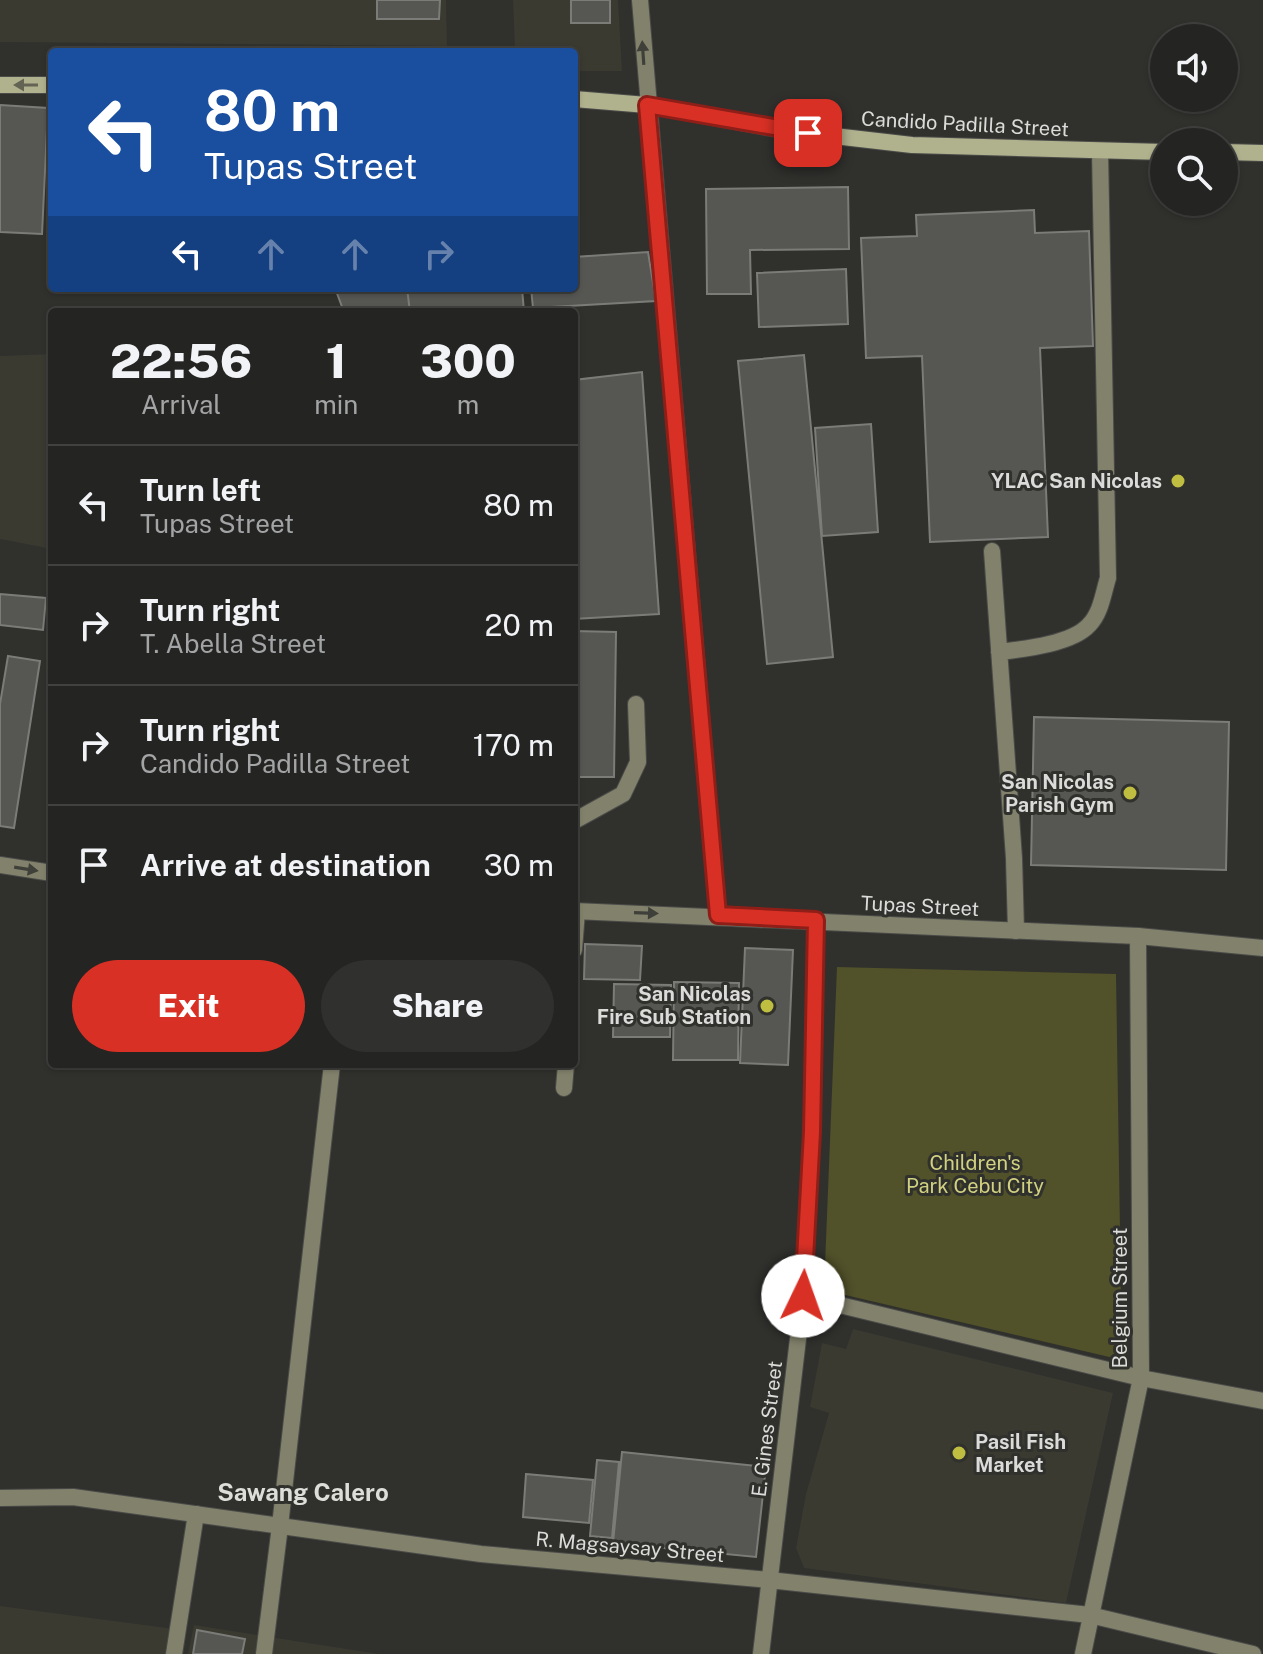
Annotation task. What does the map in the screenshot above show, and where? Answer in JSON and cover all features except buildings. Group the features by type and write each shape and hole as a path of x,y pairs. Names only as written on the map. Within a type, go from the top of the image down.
{"main road":[{"path":"0,85 48,85"},
{"name":"Candido Padilla Street","path":"578,99 647,105 782,130 912,145 1150,152"},
{"path":"1238,152 1263,153"}],"street":[{"path":"640,0 718,915"},
{"path":"999,652 1040,648 1088,627 1098,612 1108,578 1100,151"},
{"path":"992,551 1016,931"},
{"path":"578,819 623,794 638,762 636,704"},
{"path":"0,865 48,872"},
{"name":"Tupas Street","path":"578,911 1138,936 1263,948"},
{"name":"E. Gines Street","path":"761,1654 803,1296 812,1132 816,920"},
{"name":"Belgium Street","path":"1083,1654 1141,1378 1138,936"},
{"path":"264,1654 332,1068"},
{"path":"564,1088 566,1068"},
{"path":"803,1296 1141,1378 1263,1401"},
{"name":"R. Magsaysay Street","path":"0,1498 73,1497 481,1554 769,1580 1090,1615 1253,1654"},
{"path":"174,1654 196,1514"}],"shaded area":[{"path":"0,0 446,0 447,46 0,42"},
{"path":"513,0 618,0 622,71 578,71 578,48 515,48"},
{"path":"48,354 48,548 0,539 0,356"},
{"name":"Pasil Fish Market","path":"853,1329 1113,1393 1066,1603 804,1568 796,1548 806,1494 829,1413 810,1407 822,1343 846,1349"},
{"path":"0,1606 175,1629 169,1654 0,1654"},
{"path":"194,1625 379,1654 188,1654"}],"green space":[{"name":"Children's Park Cebu City","path":"837,967 1116,974 1122,1360 824,1290"}],"place":[{"name":"YLAC San Nicolas","path":"1178,481"},
{"name":"San Nicolas Parish Gym","path":"1130,793"},
{"name":"San Nicolas Fire Sub Station","path":"767,1006"},
{"name":"Pasil Fish Market","path":"959,1453"}],"district":[{"name":"Sawang Calero","path":"303,1492"}],"route":[{"path":"803,1296 812,1132 816,920 718,915 647,105 808,133"}]}
